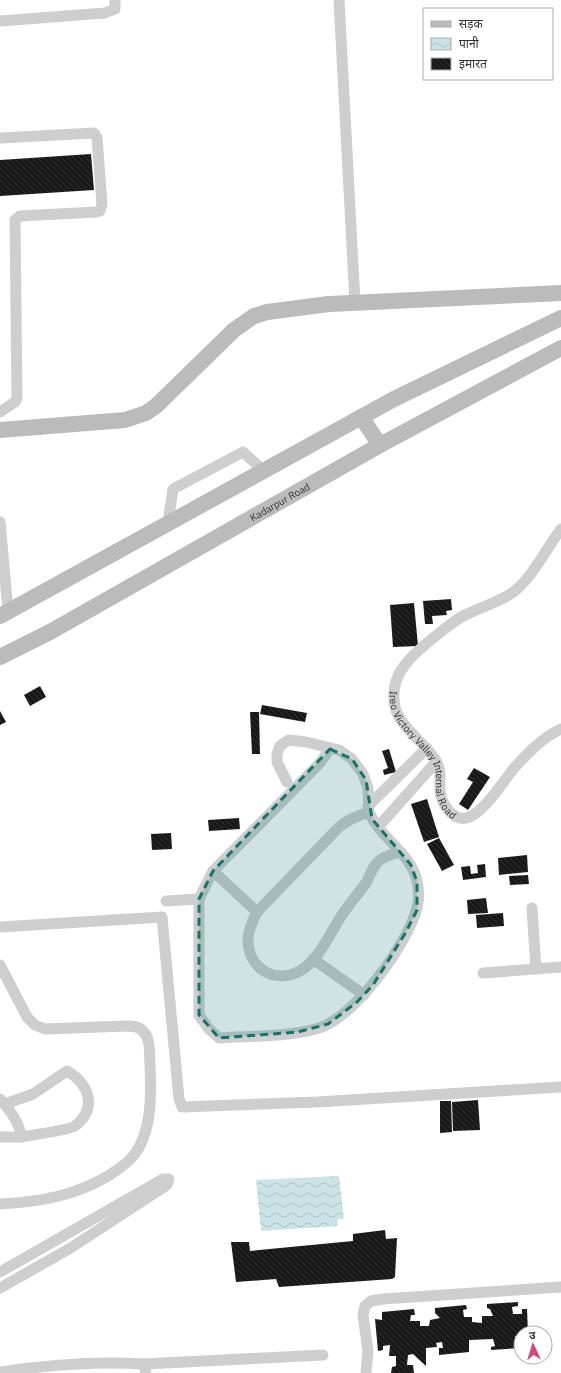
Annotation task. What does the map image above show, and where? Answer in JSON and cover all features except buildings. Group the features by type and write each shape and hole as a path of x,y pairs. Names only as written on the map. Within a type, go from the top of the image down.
{"street":[{"path":"0,21 105,14 115,9 115,0"},
{"path":"339,0 355,303"},
{"path":"0,138 94,133 97,138 102,204 100,210 96,212 20,216 14,220 17,398 15,402 0,412"},
{"path":"0,430 136,418 156,406 234,330 254,316 285,309 355,303 561,293"},
{"path":"0,522 4,613 400,397 561,318"},
{"name":"Kadarpur Road","path":"0,657 50,632 380,445 561,348"},
{"path":"361,418 380,445"},
{"path":"168,523 173,489 243,452 264,471"},
{"name":"Ireo Victory Valley Internal Road","path":"561,529 518,588 509,595 451,623 411,656 402,667 394,686 393,697 397,713 402,721 427,748 440,768 440,794 444,803 455,817 466,818 489,802 515,767 544,738 561,729"},
{"path":"287,782 277,762 277,754 280,746 289,740 302,741 330,749 346,754 352,759 362,774 368,788 369,809 378,827 415,872 419,893 417,910 388,962 373,985 341,1015 317,1029 280,1034 219,1038 208,1028 199,1015 199,899 213,871 319,764 330,749"},
{"path":"400,852 385,857 377,863 366,883 341,916 313,959 301,970 288,974 271,974 256,966 248,939 249,930 257,912 339,827 346,821 369,809 427,748"},
{"path":"378,827 436,762"},
{"path":"213,871 257,912"},
{"path":"166,901 199,899"},
{"path":"532,908 536,969"},
{"path":"0,927 162,917 179,1099 182,1107 317,1102 561,1087"},
{"path":"313,959 364,995"},
{"path":"0,965 27,1017 34,1025 45,1029 130,1026 142,1030 147,1036 149,1047 151,1096 144,1135 134,1155 121,1168 94,1184 52,1199 0,1204"},
{"path":"483,973 561,967"},
{"path":"0,1138 21,1137 75,1127 87,1112 89,1094 78,1078 67,1071 33,1094 2,1101 20,1129 21,1137"},
{"path":"0,1272 163,1179 169,1179 167,1185 69,1249 0,1288"},
{"path":"366,1373 368,1351 363,1315 365,1306 371,1301 561,1287"},
{"path":"0,1372 94,1363 145,1368 323,1355"}],"highlighted area":[{"path":"330,749 352,759 366,780 372,819 411,865 417,882 417,910 406,932 373,985 357,1002 328,1024 298,1032 219,1038 199,1015 199,899 213,871"}],"water":[{"path":"339,1176 344,1219 338,1219 337,1226 261,1231 256,1180"}]}
